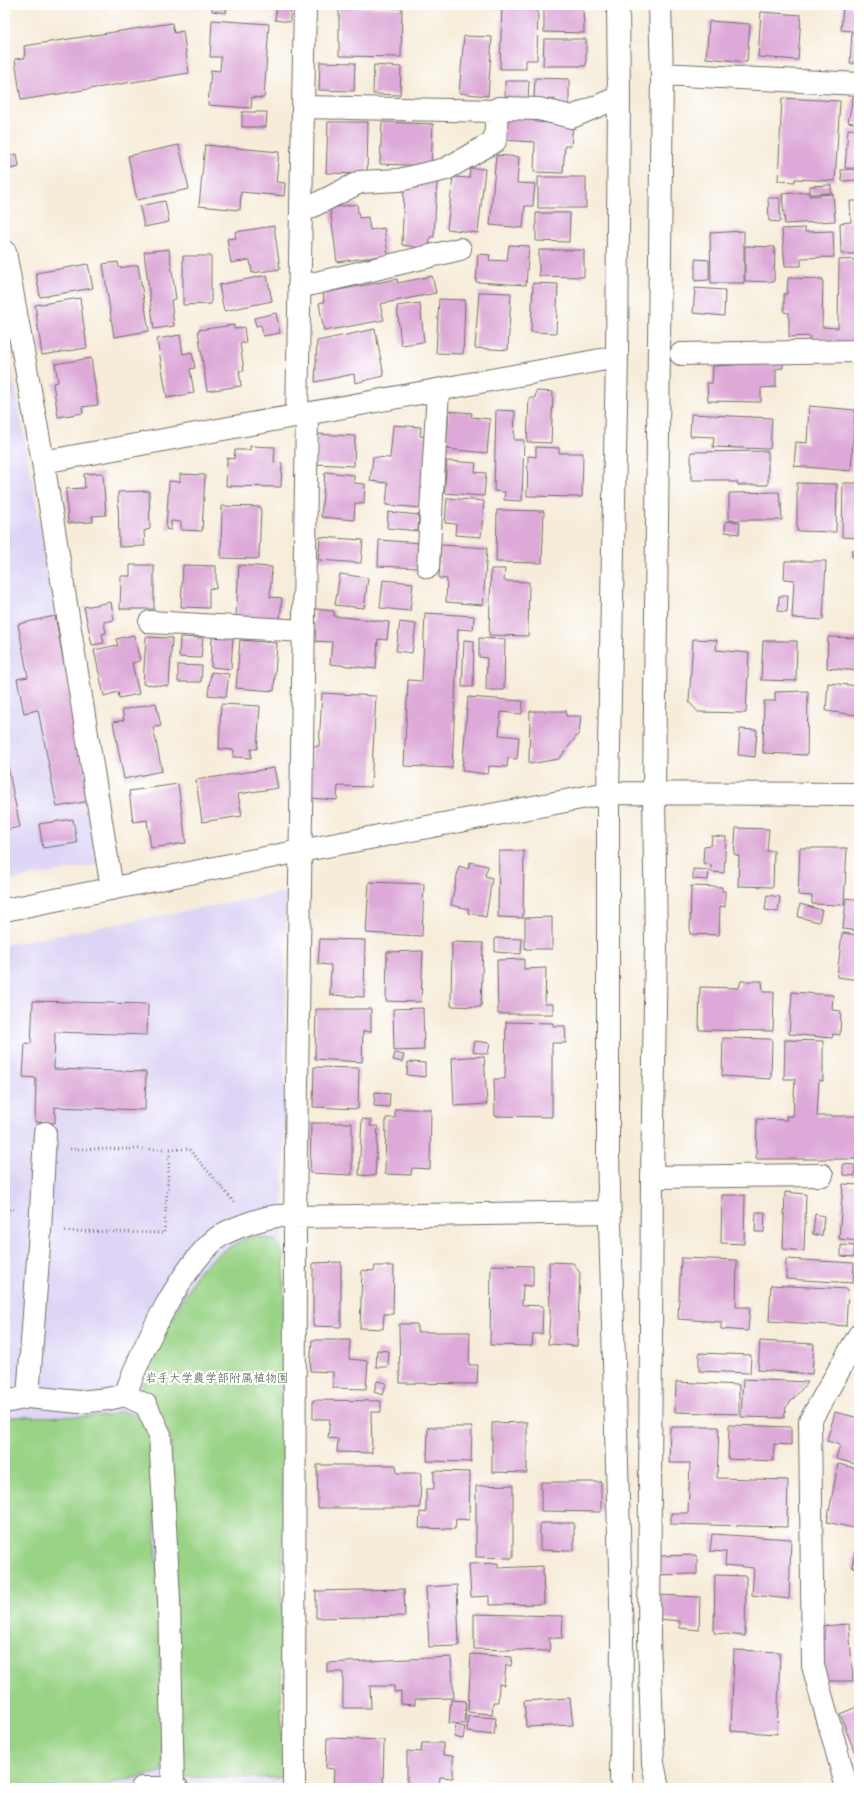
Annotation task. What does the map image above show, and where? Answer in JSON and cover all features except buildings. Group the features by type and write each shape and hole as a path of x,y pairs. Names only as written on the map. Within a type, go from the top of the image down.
{"street":[{"path":"294,1788 295,1217 303,631 302,414 299,287 305,5"},
{"path":"618,5 619,97 617,356 608,793 609,1212 622,1637 621,1779 623,1788"},
{"path":"658,1788 653,1763 649,1638 652,1177 656,947 654,793 662,74 660,5"},
{"path":"662,74 859,84"},
{"path":"303,108 497,111 499,108 539,109 572,117 619,97"},
{"path":"301,212 360,182 399,180 446,169 495,141 497,111"},
{"path":"299,287 460,249"},
{"path":"5,252 43,462 112,889"},
{"path":"682,354 859,351"},
{"path":"43,462 617,356"},
{"path":"428,568 438,390"},
{"path":"150,622 303,631"},
{"path":"5,910 300,851 608,793 859,794"},
{"path":"28,1397 40,1230 44,1142"},
{"path":"652,1177 822,1175"},
{"path":"125,1395 134,1370 153,1332 179,1285 200,1255 218,1238 252,1222 278,1216 295,1217 609,1212"},
{"path":"847,1788 813,1666 810,1421 859,1335"},
{"path":"5,1402 28,1397 79,1402 108,1399 125,1395 146,1406 160,1435 169,1599 173,1788"},
{"path":"142,1788 177,1788"}],"path":[{"path":"44,1142 189,1149 252,1222"},
{"path":"40,1230 164,1233 170,1149"}],"shaded area":[{"path":"5,333 103,864 5,881"},
{"path":"286,892 280,1788 5,1788 5,945"}],"green space":[{"name":"岩手大学農学部附属植物園","path":"250,1236 275,1240 284,1255 281,1778 180,1777 170,1435 139,1392 166,1330 199,1270 221,1252"},
{"name":"岩手大学農学部附属植物園","path":"120,1411 138,1416 151,1439 159,1610 162,1772 111,1783 104,1788 5,1788 5,1417 107,1416"}]}
